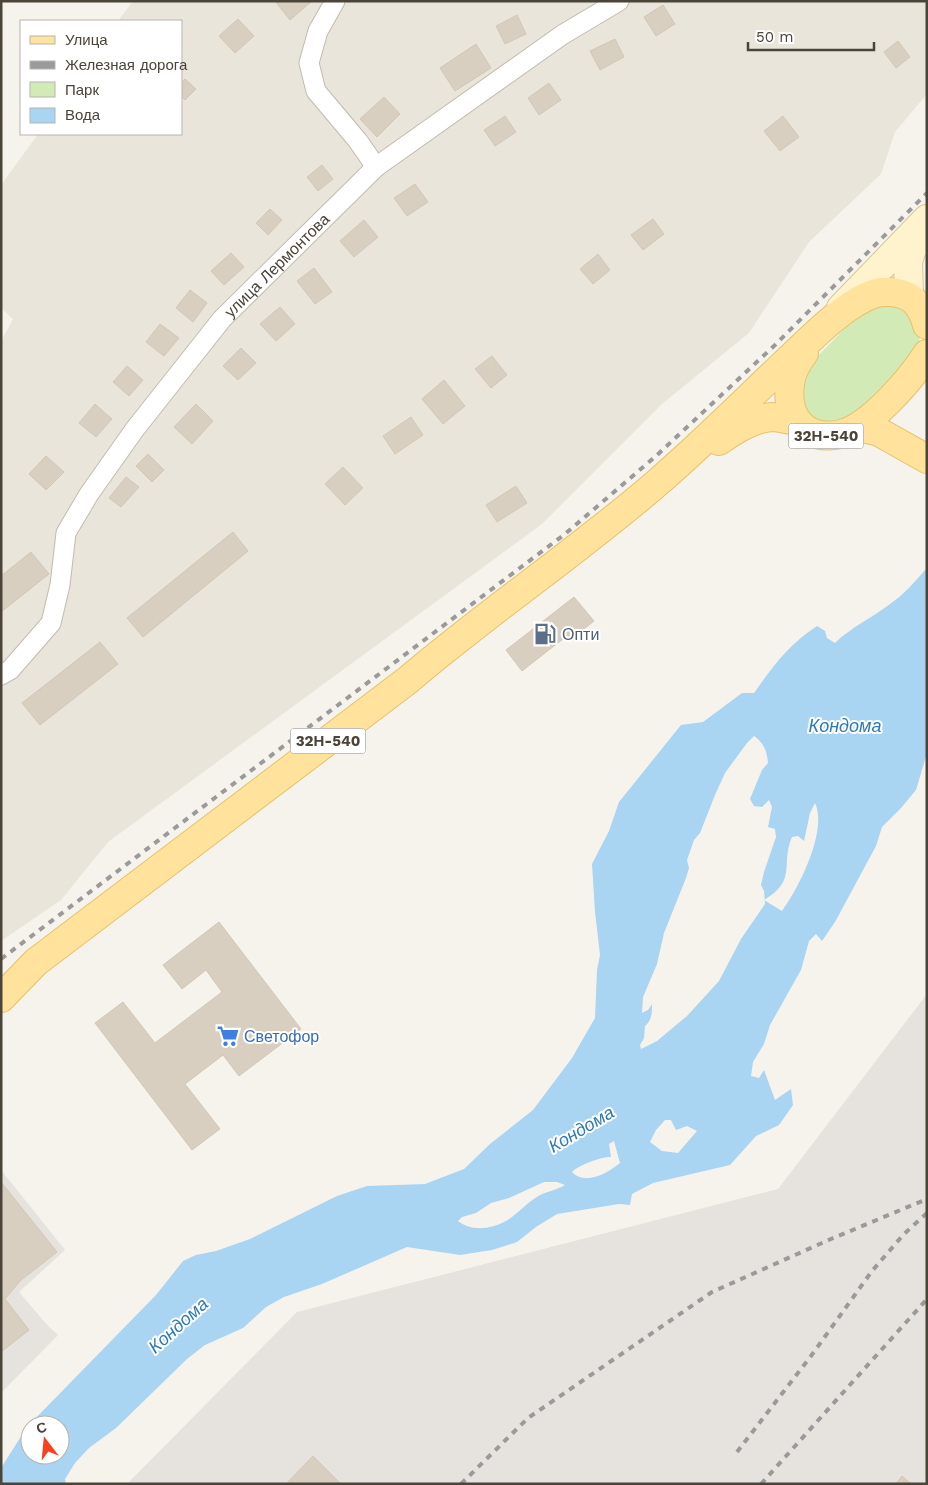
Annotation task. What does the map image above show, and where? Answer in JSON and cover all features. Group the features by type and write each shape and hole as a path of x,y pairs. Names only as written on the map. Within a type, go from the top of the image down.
{"main road":[{"name":"32Н-540","path":"1,998 36,962 408,680 444,650 585,542 712,435 820,331 858,300 878,292 903,293 908,296"},
{"path":"908,296 918,305 927,325"},
{"name":"32Н-540","path":"796,421 789,398 790,382 798,360 820,331"},
{"name":"32Н-540","path":"656,484 698,458 729,434 755,421 773,417 796,421 811,433 825,436 842,434 873,423 918,368 927,354"},
{"path":"873,423 927,459"}],"street":[{"path":"335,1 318,31 309,63 316,91 358,141 376,167"},
{"name":"улица Лермонтова","path":"1,675 10,670 51,623 60,585 66,533 89,494 135,429 222,318 376,167 562,35 619,1"},
{"name":"32Н-540","path":"820,331 927,220"},
{"path":"908,296 908,262 912,249 927,233"}],"shaded area":[{"path":"133,1 927,1 927,94 895,132 881,174 809,242 749,333 662,404 542,524 108,842 61,900 1,941 1,341 13,319 1,308 1,185 37,135 182,135 182,20 119,20"},
{"path":"927,994 927,1484 127,1484 297,1312 778,1189"},
{"path":"1,1170 65,1250 19,1292 58,1335 1,1393"}],"green space":[{"path":"878,303 896,303 911,313 920,331 919,350 849,419 830,425 805,415 797,381 804,370 863,310"}],"water":[{"name":"Кондома","path":"927,568 927,753 916,790 882,827 876,846 835,922 822,941 816,934 809,941 801,970 770,1025 764,1044 753,1062 751,1076 759,1078 764,1070 775,1100 791,1089 793,1105 779,1125 756,1136 730,1165 653,1183 632,1194 630,1205 619,1204 557,1214 517,1242 492,1250 460,1255 407,1247 322,1284 284,1297 266,1307 243,1328 205,1345 187,1359 116,1428 89,1448 75,1463 65,1479 66,1484 1,1484 1,1468 20,1438 20,1465 70,1465 70,1415 39,1415 156,1295 183,1261 196,1255 216,1251 250,1239 337,1196 367,1186 425,1184 464,1169 490,1144 533,1110 572,1058 595,1018 597,970 600,955 592,864 609,831 619,802 681,725 703,722 742,693 754,693 790,648 817,626 825,631 827,638 835,643 895,600","holes":["754,736 764,748 768,763 762,770 750,799 754,806 762,807 769,800 772,807 768,827 775,829 776,837 761,885 764,891 765,904 741,939 719,981 687,1016 657,1041 641,1049 640,1045 644,1038 645,1026 650,1019 652,1010 652,1004 648,1010 642,1013 643,997 657,964 664,933 686,878 689,868 687,860 694,840 700,833 725,773","815,803 818,814 818,828 810,859 782,911 765,900 781,886 785,878 787,855 792,837 798,836 804,841 810,813","665,1120 671,1120 676,1130 687,1126 697,1131 678,1153 662,1151 650,1142 656,1130","614,1141 620,1163 603,1174 590,1178 583,1178 572,1172 590,1162 611,1157 609,1144","544,1182 557,1182 565,1185 540,1195 506,1221 494,1226 475,1228 458,1221 462,1217 476,1213 491,1203 509,1198"]}],"building":[{"path":"275,1 311,1 311,2 290,20"},
{"path":"663,5 675,24 656,36 644,17"},
{"path":"517,15 526,34 505,44 496,26"},
{"path":"238,19 254,36 235,53 219,36"},
{"path":"615,39 624,57 600,70 590,51"},
{"path":"898,41 910,57 896,68 884,52"},
{"path":"476,44 491,68 455,91 440,68"},
{"path":"185,79 196,89 185,100 182,97 182,82"},
{"path":"549,83 561,100 539,115 528,98"},
{"path":"384,97 400,114 377,137 360,119"},
{"path":"505,116 516,132 495,146 484,130"},
{"path":"783,116 799,137 780,151 764,131"},
{"path":"322,165 333,179 318,191 307,177"},
{"path":"415,184 428,202 407,216 394,198"},
{"path":"270,209 282,220 268,235 256,223"},
{"path":"653,219 664,234 643,250 631,235"},
{"path":"364,220 378,237 354,257 340,241"},
{"path":"231,253 244,267 224,285 211,271"},
{"path":"598,254 610,270 593,284 580,269"},
{"path":"314,268 332,292 315,304 297,281"},
{"path":"190,290 207,303 193,322 176,308"},
{"path":"280,307 295,324 276,341 260,324"},
{"path":"160,324 179,338 164,356 146,342"},
{"path":"241,348 256,363 238,380 223,366"},
{"path":"492,356 507,375 491,388 475,369"},
{"path":"127,366 143,380 129,396 113,382"},
{"path":"444,380 465,406 443,424 422,399"},
{"path":"95,404 112,419 96,437 79,423"},
{"path":"196,404 213,421 192,444 174,427"},
{"path":"411,417 423,435 395,454 383,436"},
{"path":"148,454 164,470 152,482 136,466"},
{"path":"46,456 64,472 46,490 29,474"},
{"path":"343,467 363,488 345,505 325,484"},
{"path":"126,477 139,487 121,507 109,498"},
{"path":"516,486 527,503 497,522 486,505"},
{"path":"233,532 248,551 143,637 127,618"},
{"path":"31,552 49,574 1,612 1,576"},
{"path":"574,597 594,621 571,639 568,635 522,671 506,650"},
{"path":"100,642 118,664 40,725 22,703"},
{"name":"Светофор","path":"219,922 301,1029 239,1076 223,1055 185,1084 220,1129 192,1150 95,1023 123,1002 155,1043 222,992 206,970 182,989 163,965"},
{"path":"1,1182 57,1252 20,1281 5,1299 29,1330 1,1352"},
{"path":"313,1456 341,1484 286,1484"},
{"path":"902,1476 911,1484 896,1484"}],"railway":[{"path":"1,959 565,534 656,456 775,345 927,193"},
{"path":"461,1484 528,1418 712,1292 927,1199"},
{"path":"737,1452 811,1356 872,1271 904,1234 927,1213"},
{"path":"761,1484 927,1299"}],"place":[{"name":"Опти","path":"545,634"},
{"name":"Светофор","path":"228,1036"}]}
